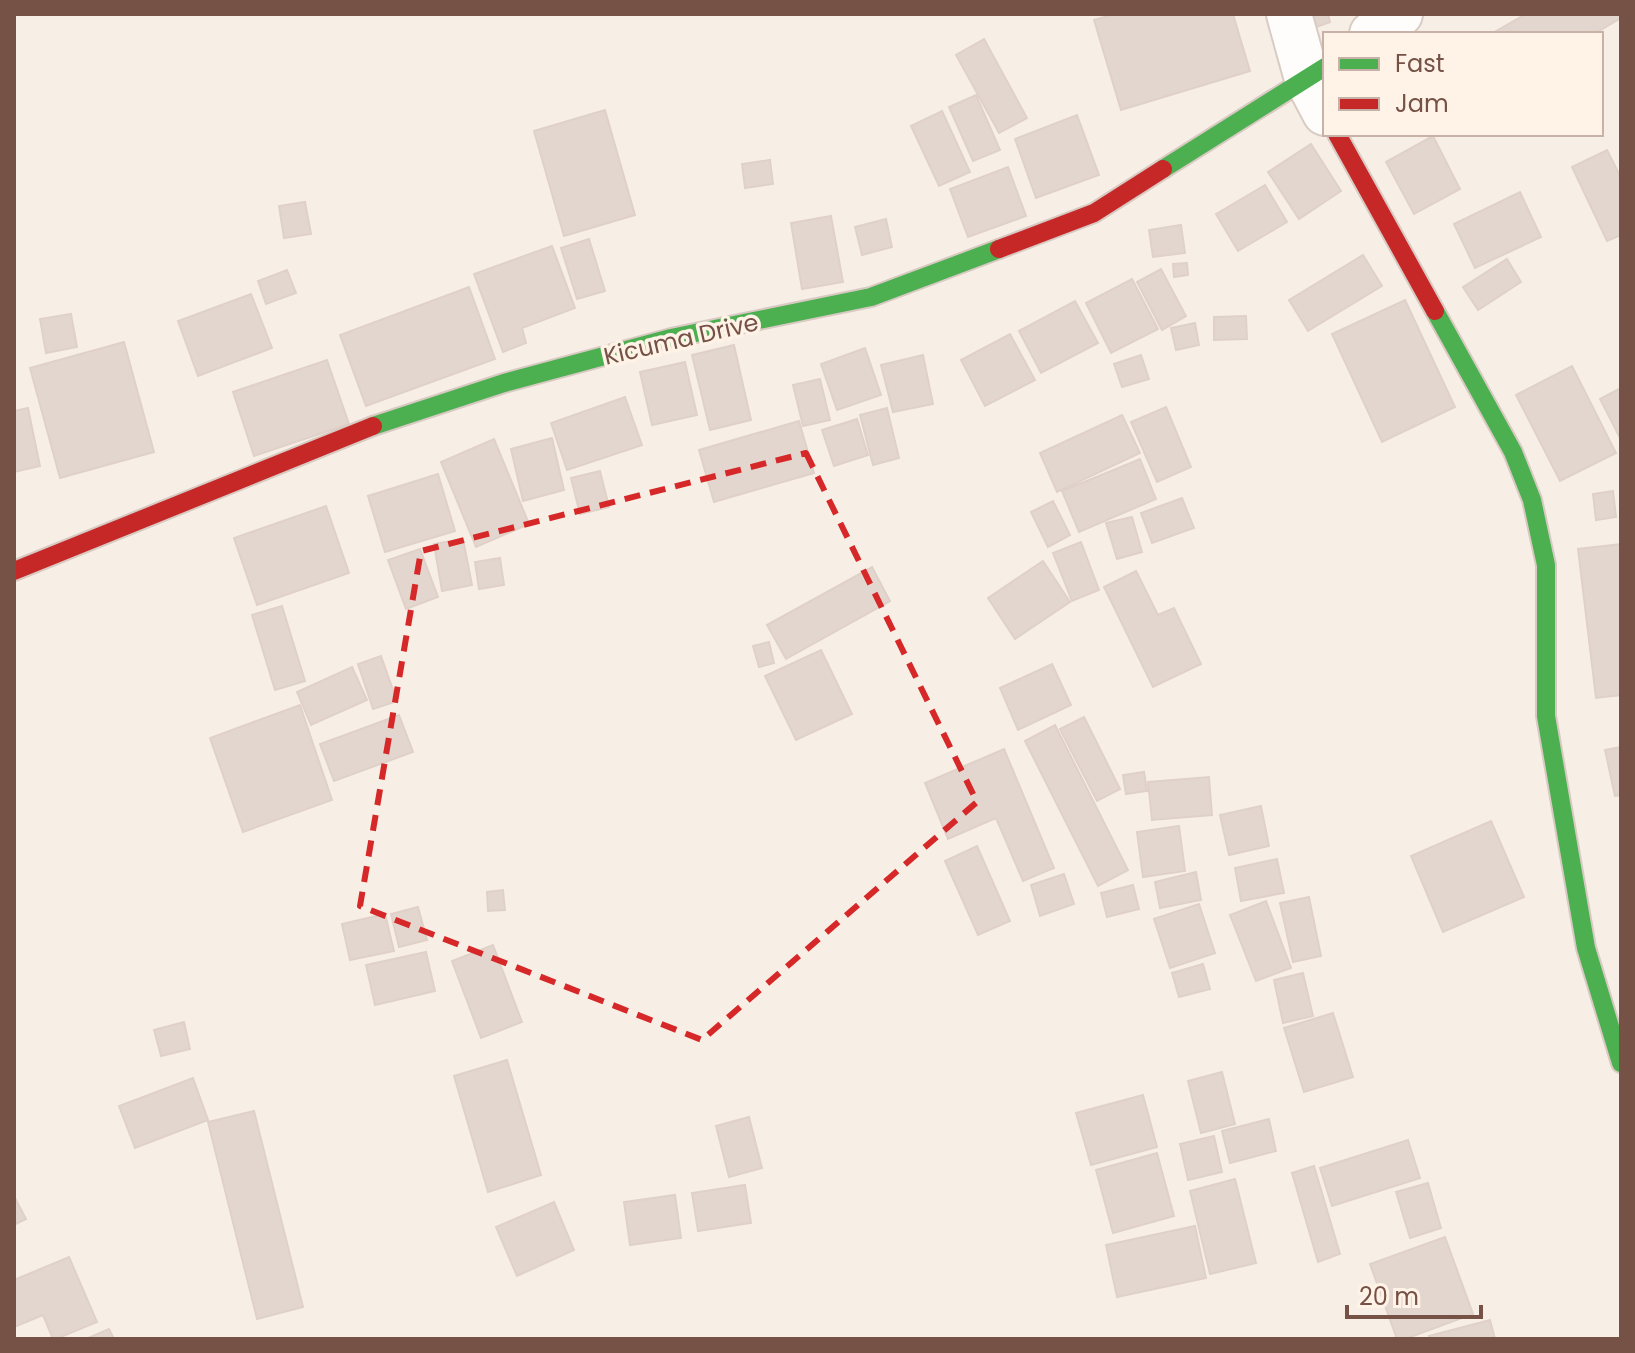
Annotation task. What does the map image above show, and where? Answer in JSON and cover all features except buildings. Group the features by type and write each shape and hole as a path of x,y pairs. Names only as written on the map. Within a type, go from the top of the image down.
{"street":[{"path":"1289,14 1319,86"},
{"path":"1375,32 1400,14"},
{"name":"Kicuma Drive","path":"14,571 379,424 504,383 671,338 871,297 1094,213 1319,86"},
{"path":"1338,136 1513,452 1532,500 1546,565 1546,716 1586,948 1621,1063"}],"highlighted area":[{"path":"806,453 977,802 702,1040 360,906 421,551"}],"traffic: fast":[{"path":"1163,169 1323,68"},
{"path":"373,426 504,383 671,338 871,297 999,249"},
{"path":"1435,311 1513,452 1532,500 1546,565 1546,716 1586,948 1621,1063"}],"traffic: jam":[{"path":"1338,136 1435,311"},
{"path":"999,249 1094,213 1163,169"},
{"path":"14,571 373,426"}]}
